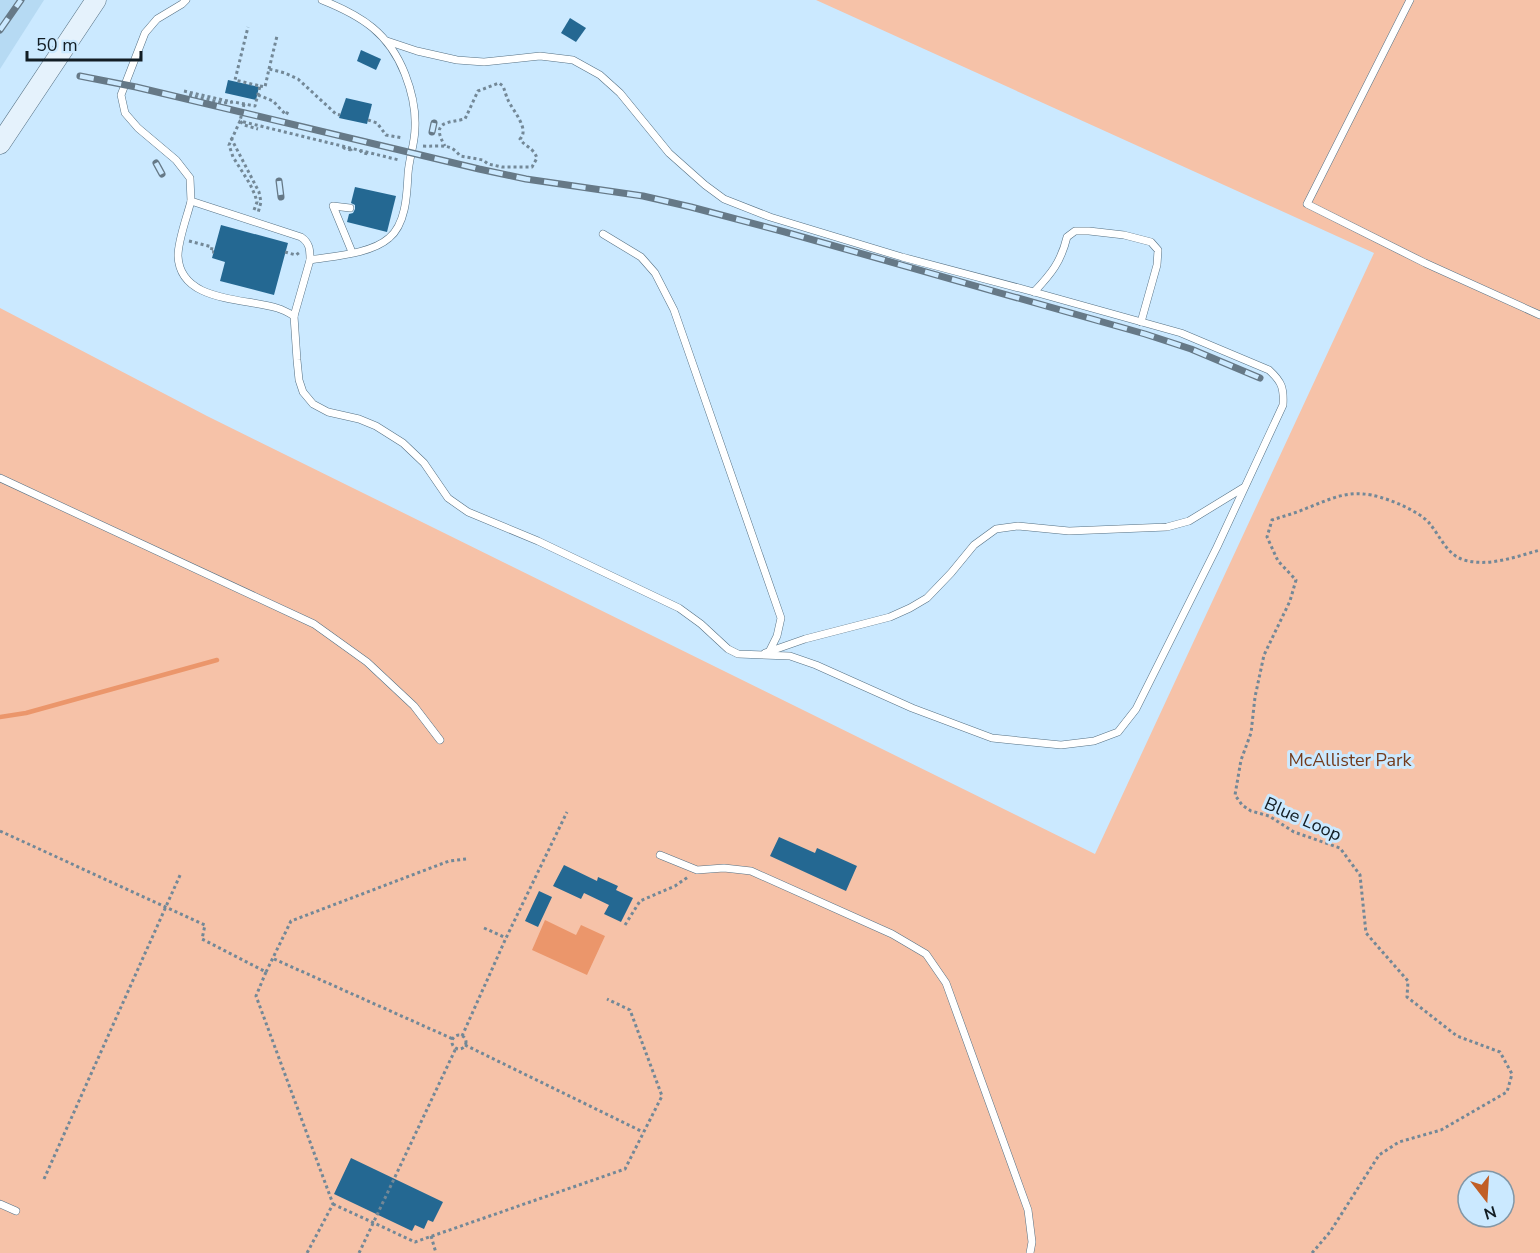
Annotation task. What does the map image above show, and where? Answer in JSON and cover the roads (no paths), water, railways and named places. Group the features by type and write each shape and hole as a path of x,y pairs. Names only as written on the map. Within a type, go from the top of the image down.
{"main road":[{"path":"0,144 96,0"}],"lane":[{"path":"186,0 158,19 145,33 121,95 125,113 138,128 176,160 190,178 191,201 178,256 185,276 193,286 209,294 276,307 294,316"},
{"path":"310,260 352,252 377,245 390,238 401,219 415,130 415,107 410,85 399,59 387,41 366,22 343,8 322,0"},
{"path":"1410,0 1307,204 1425,263 1540,315"},
{"path":"191,201 306,240 310,260 294,316 299,380 303,392 313,404 328,412 359,419 402,442 424,463 448,498 468,512 538,541 679,608 701,624 728,649 738,654 790,656 816,665 912,708 992,738 1061,745 1094,741 1118,732 1136,709 1217,547 1284,405 1284,390 1278,378 1269,370 1181,333 902,257 770,217 724,199 669,153 620,93 600,75 573,60 540,56 484,62 457,60 387,41"},
{"path":"350,208 333,206 352,252"},
{"path":"391,217 401,219"},
{"path":"1034,292 1055,269 1067,237 1075,231 1124,235 1151,242 1158,250 1157,265 1141,322"},
{"path":"603,234 641,257 656,273 674,310 781,618 777,636 769,652"},
{"path":"0,478 314,624 367,662 414,706 440,740"},
{"path":"759,655 805,639 890,617 910,608 927,598 974,545 996,529 1018,526 1069,531 1167,527 1190,521 1245,488"},
{"path":"660,855 698,870 724,868 751,871 892,934 926,954 946,983 1028,1210 1032,1242 1030,1253"},
{"path":"0,1204 16,1211"}],"waterway":[{"path":"0,717 26,713 217,660"}],"railway":[{"path":"0,30 21,0"},
{"path":"80,76 136,87 479,169 526,179 643,196 691,207 1145,334 1191,349 1260,378"},
{"path":"432,132 434,123"},
{"path":"156,163 162,174"},
{"path":"279,181 281,197"}],"park label":[{"name":"McAllister Park","path":"1350,760"}]}
